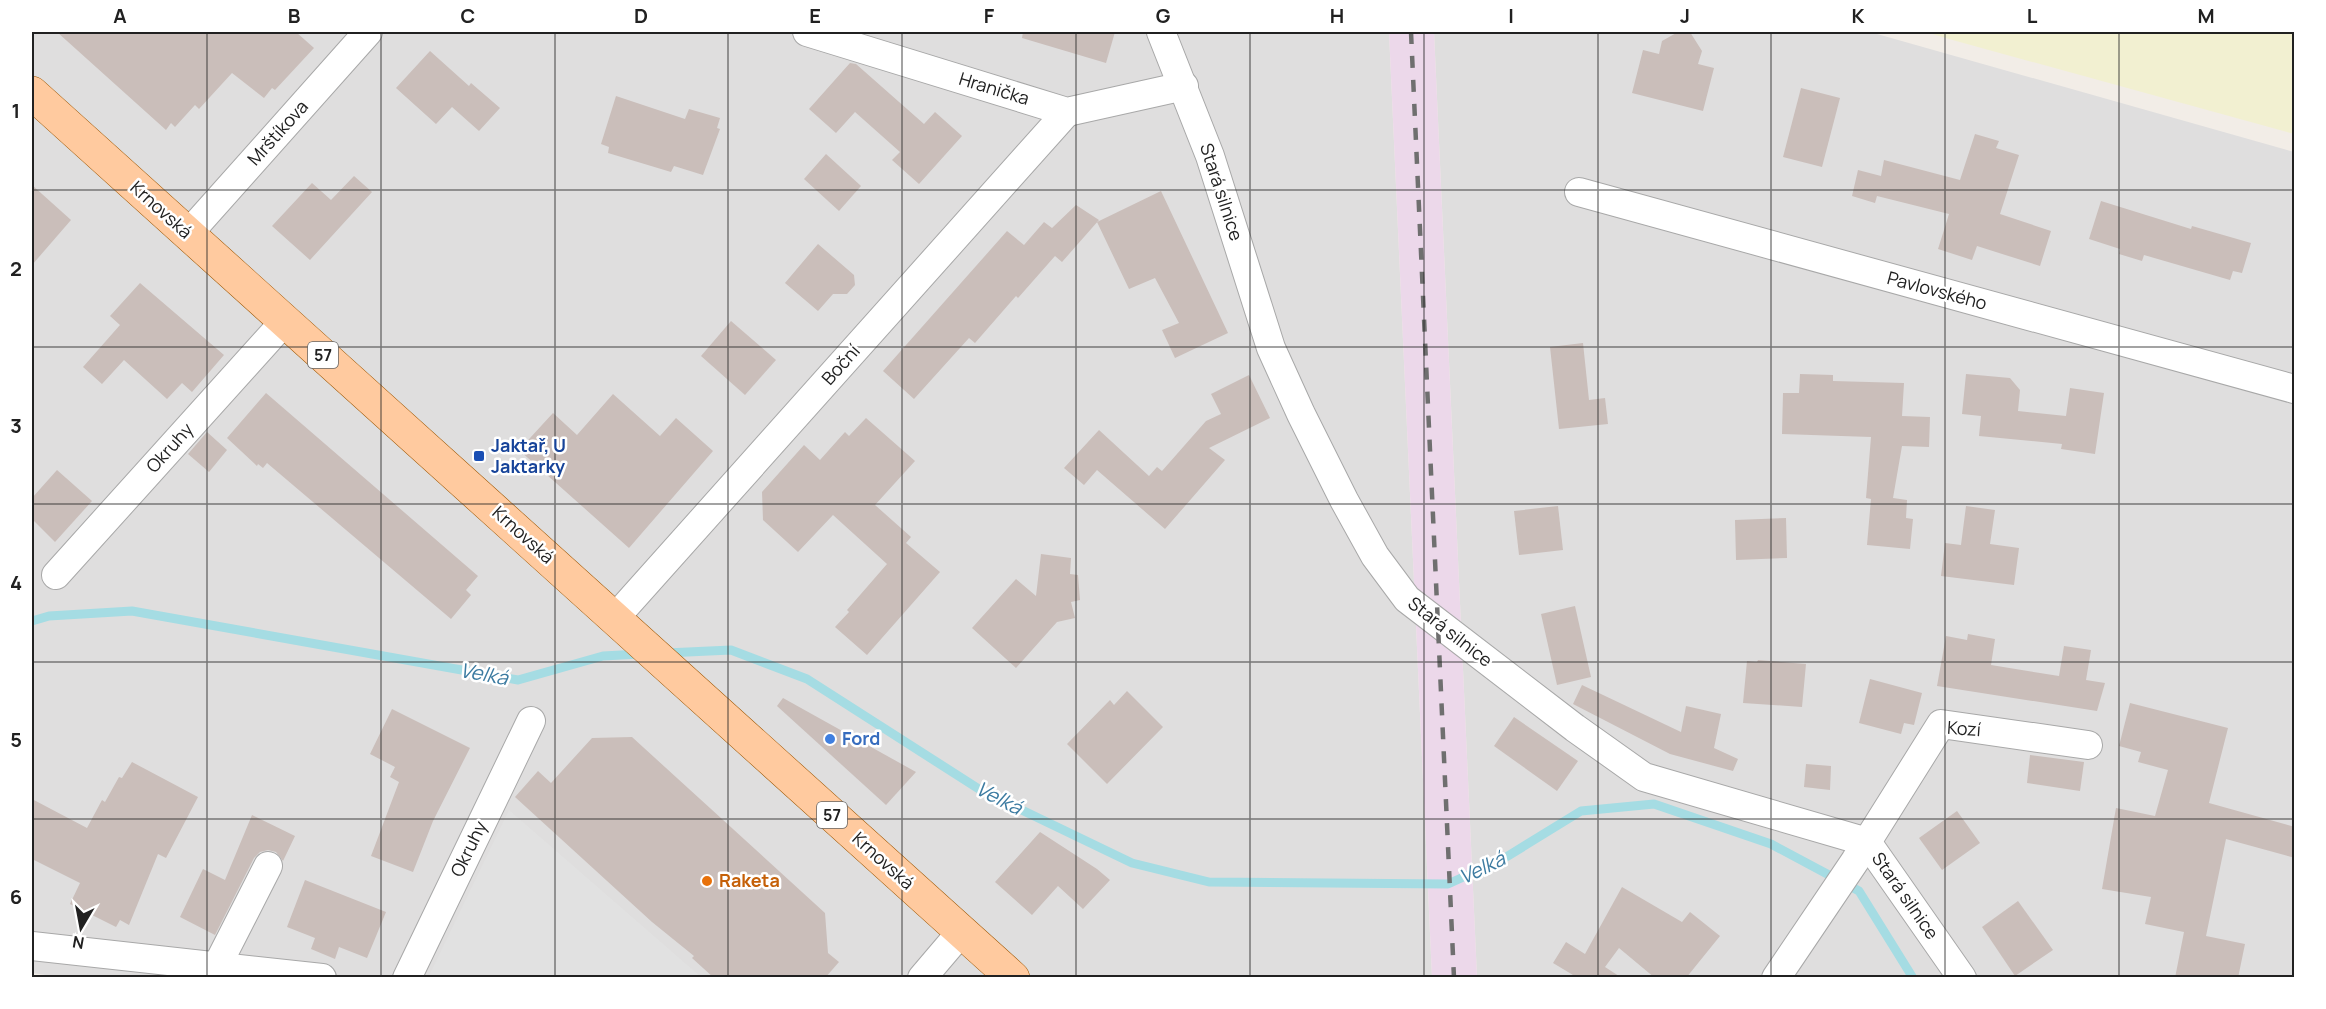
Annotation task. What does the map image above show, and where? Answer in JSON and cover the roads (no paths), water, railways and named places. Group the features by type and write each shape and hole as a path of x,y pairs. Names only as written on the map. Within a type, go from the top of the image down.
{"main road":[{"name":"Krnovská","path":"32,93 1013,978"}],"street":[{"name":"Mrštíkova","path":"188,234 368,32"},
{"name":"Hranička","path":"807,32 1067,112 1184,86"},
{"name":"Stará silnice","path":"1161,32 1210,156 1271,348 1344,500 1375,556 1407,599 1575,728 1644,777 1861,851 1962,978"},
{"name":"Boční","path":"614,619 1067,112"},
{"name":"Pavlovského","path":"1579,192 2295,389"},
{"name":"Okruhy","path":"56,575 285,321"},
{"name":"Okruhy","path":"407,978 531,721"},
{"name":"Kozí","path":"1861,851 1941,723 2088,745"},
{"path":"1776,978 1861,851"},
{"path":"217,966 268,866"},
{"path":"922,978 962,931"},
{"path":"32,946 322,978"}],"waterway":[{"name":"Velká","path":"32,621 49,616 132,611 518,680 603,656 640,654"},
{"name":"Velká","path":"666,653 731,650 807,679 982,791 1132,863 1209,882 1448,884 1503,859 1581,811 1654,804 1771,844 1859,891 1913,978"}],"railway":[{"path":"1411,32 1454,978"}],"place":[{"name":"Jaktař, U Jaktarky","path":"479,456"},
{"name":"Ford","path":"830,739"},
{"name":"Raketa","path":"707,881"}]}
